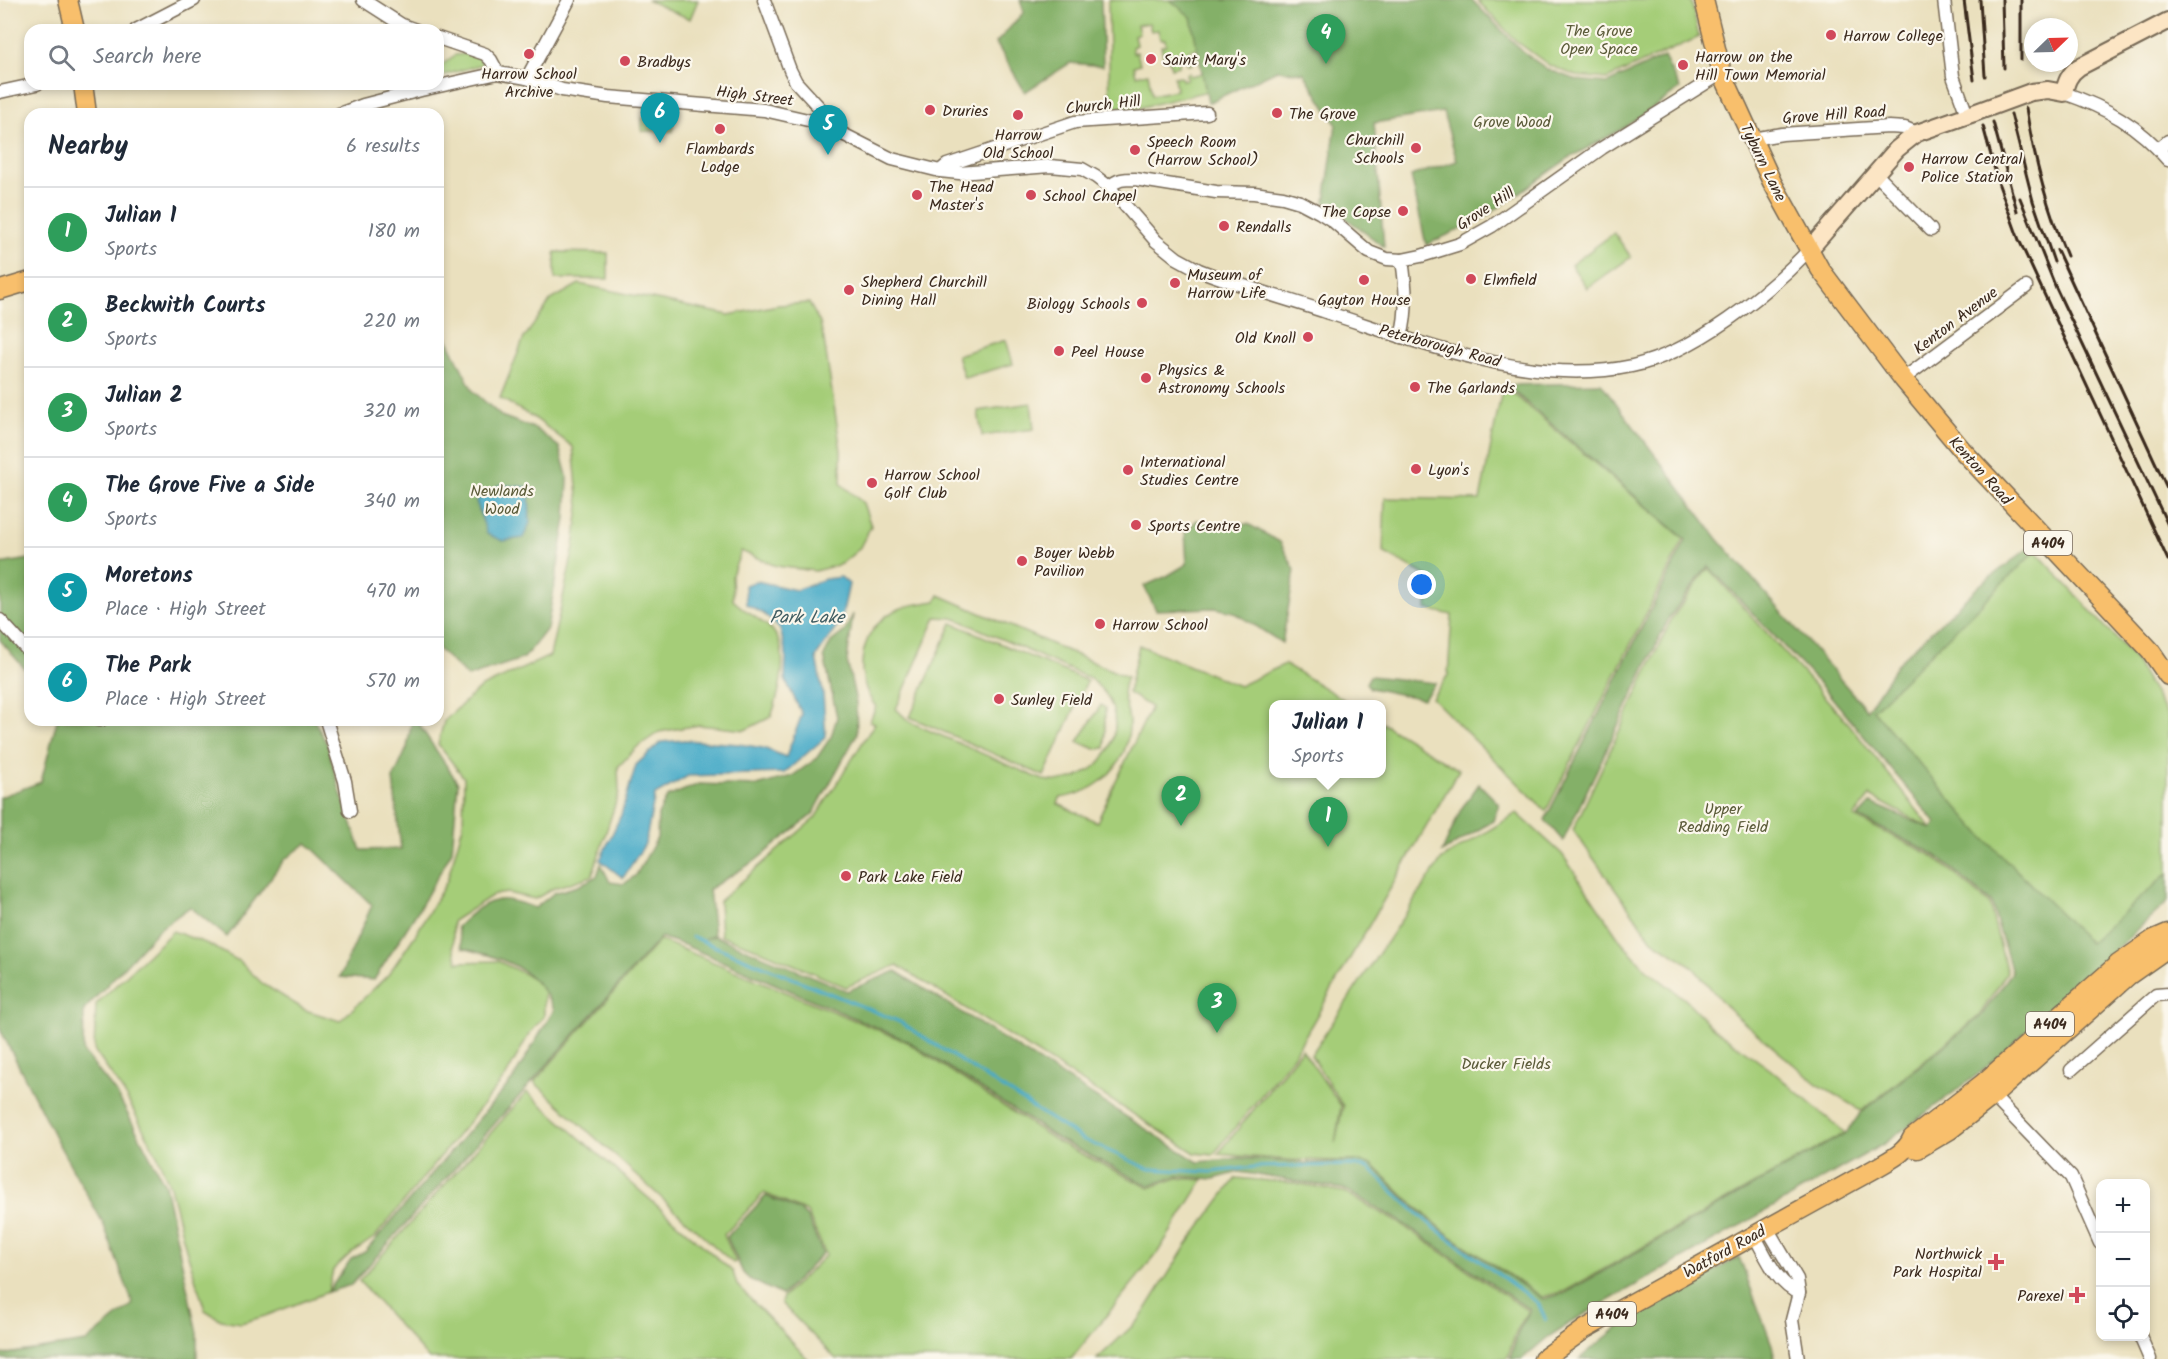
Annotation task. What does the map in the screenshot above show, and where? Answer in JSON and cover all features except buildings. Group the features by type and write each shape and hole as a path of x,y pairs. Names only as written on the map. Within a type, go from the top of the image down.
{"main road":[{"path":"69,0 74,24"},
{"name":"A404","path":"1704,0 1722,73"},
{"path":"2064,93 2066,83 2079,67 2168,21"},
{"name":"Tyburn Lane","path":"1722,73 1752,139 1809,250"},
{"path":"84,90 86,108"},
{"name":"Peterborough Road","path":"1809,250 1875,173 1917,133 2031,92 2048,90 2064,93"},
{"name":"Kenton Road","path":"1809,250 1826,278 1903,379 1970,459 2150,650 2168,676"},
{"path":"0,290 24,283"},
{"name":"Watford Road","path":"1987,1090 2118,964 2154,939 2168,933"},
{"name":"Watford Road","path":"1543,1359 1585,1329 1876,1168 1908,1147 1912,1138 1987,1090 2128,976 2168,948"}],"street":[{"path":"147,24 194,0"},
{"path":"363,0 400,24"},
{"path":"527,78 569,0"},
{"path":"764,0 796,82 839,128 841,134"},
{"path":"1944,0 1953,72 1970,114"},
{"path":"444,40 484,54 491,60 498,74"},
{"name":"Grove Hill","path":"1109,187 1122,179 1135,179 1216,192 1254,193 1283,197 1300,202 1319,212 1369,252 1387,259 1402,260 1460,244 1492,226 1602,148 1722,73"},
{"name":"High Street","path":"444,85 498,74 527,78 562,90 608,97 764,110 821,123 892,159 940,171 959,173 1050,166 1070,167 1087,171 1109,187"},
{"path":"1,89 24,86"},
{"name":"High Street","path":"371,108 421,90"},
{"path":"2064,93 2107,110 2163,145 2168,160"},
{"name":"Church Hill","path":"940,171 947,165 1075,122 1207,113"},
{"name":"Grove Hill Road","path":"1752,139 1774,135 1889,127 1905,128 1917,133"},
{"path":"1875,173 1931,230"},
{"name":"Peterborough Road","path":"1109,187 1156,241 1177,258 1199,270 1401,337 1488,361 1560,372 1633,366 1673,352 1713,329 1750,303 1809,250"},
{"path":"1401,337 1405,321 1406,300 1402,260"},
{"name":"Kenton Avenue","path":"1903,379 2026,287"},
{"path":"0,620 24,646"},
{"path":"328,726 345,781 350,811"},
{"path":"2071,1070 2156,995 2168,994"},
{"path":"1987,1090 2071,1177 2096,1234"},
{"path":"1760,1231 1797,1279 1799,1293 1792,1320 1792,1332 1798,1359"},
{"path":"2142,1341 2150,1359"}],"green space":[{"path":"647,0 698,0 690,19"},
{"path":"1020,0 1101,0 1103,66 1070,63 1025,92 996,43 1024,12"},
{"path":"1110,0 1175,0 1193,17 1208,91 1110,115 1108,2","holes":["1149,23 1151,31 1158,30 1160,39 1165,39 1166,45 1161,46 1164,59 1169,59 1171,68 1179,66 1179,61 1186,59 1188,65 1192,64 1189,50 1199,48 1204,73 1190,76 1189,73 1186,74 1187,79 1182,80 1181,76 1174,77 1176,90 1152,95 1148,73 1136,75 1134,66 1140,64 1137,52 1133,53 1132,47 1136,45 1134,35 1139,33 1137,25"]},
{"name":"Grove Wood","path":"1170,0 1472,0 1523,52 1547,69 1576,80 1607,83 1664,57 1680,89 1620,130 1569,158 1482,219 1426,245 1411,176 1457,161 1443,112 1374,123 1384,247 1325,202 1336,124 1304,73 1277,70 1208,103 1191,17"},
{"name":"The Grove Open Space","path":"1477,0 1691,0 1699,37 1607,79 1576,76 1549,65 1516,41"},
{"path":"465,54 480,58 483,64 444,75 444,63 455,55"},
{"path":"642,118 673,118 673,131 642,131"},
{"path":"1614,233 1631,257 1587,288 1571,265"},
{"path":"555,252 608,253 608,279 555,279"},
{"path":"579,284 729,315 778,305 809,303 820,323 824,340 841,451 841,484 863,503 871,526 859,549 841,564 815,571 776,566 741,551 732,575 733,600 773,631 781,650 782,673 771,717 745,730 699,725 659,732 636,748 618,767 619,792 592,876 554,888 535,899 507,893 493,895 453,921 453,947 458,962 498,961 531,977 544,991 544,1016 528,1036 506,1076 375,1237 350,1254 333,1270 328,1292 241,1323 221,1320 205,1310 170,1187 158,1157 124,1093 94,1050 96,1004 173,931 208,944 239,961 263,984 305,1010 340,1021 388,975 416,934 447,881 463,825 464,778 438,744 444,721 480,688 550,656 574,547 579,506 573,447 536,419 500,398 524,338 551,300"},
{"name":"Newlands Wood","path":"444,333 473,391 501,416 536,429 559,447 568,479 566,519 547,629 524,658 468,677 444,655"},
{"path":"1006,340 1013,364 964,378 957,355"},
{"path":"1601,383 1718,539 1867,710 1898,663 1980,585 2034,544 2038,549 1873,710 1984,838 2090,943 2168,873 2168,902 1981,1072 1885,1143 1576,1319 1548,1337 1522,1359 1510,1359 1518,1332 1530,1310 1395,1218 1344,1189 1239,1172 1214,1179 1177,1176 1149,1186 1058,1139 908,1041 661,937 351,1285 328,1292 351,1259 365,1252 513,1079 554,1010 547,995 528,974 505,961 462,948 457,927 479,908 493,901 510,901 535,908 554,893 578,886 597,876 601,864 610,882 624,884 636,875 657,838 658,815 667,797 699,784 757,786 792,776 816,759 831,737 837,717 824,656 831,642 845,631 853,614 847,661 856,702 857,734 813,814 755,861 709,889 714,935 704,939 715,936 847,991 896,971 1198,1162 1240,1158 1308,1163 1356,1161 1372,1165 1403,1197 1449,1236 1543,1299 1565,1293 1846,1133 1860,1114 1981,1016 2012,972 1991,902 1934,854 1858,817 1871,803 1932,829 1936,823 1828,693 1708,566 1669,618 1563,841 1545,820 1686,540 1506,385"},
{"path":"1503,385 1684,539 1546,811 1432,698 1448,675 1452,615 1426,609 1434,580 1383,552 1385,498 1480,500"},
{"path":"1031,403 1034,429 982,436 978,411"},
{"path":"1197,520 1216,527 1248,524 1280,542 1295,570 1282,643 1234,612 1215,608 1156,610 1144,586 1187,564 1185,532"},
{"path":"2031,546 2132,656 2168,717 2168,889 2083,961 1869,711"},
{"path":"24,560 24,668 0,640 0,564"},
{"name":"Upper Redding Field","path":"1708,568 1849,724 1932,829 1870,796 1854,817 1933,856 1989,903 2007,972 1979,1016 1862,1111 1817,1084 1729,1010 1692,966 1652,940 1573,830 1672,618"},
{"path":"939,595 1127,677 1123,696 1129,722 1128,737 1118,763 1110,774 1099,782 1074,795 1060,798 1058,804 1097,822 1151,707 1128,693 1139,645 1239,686 1285,664 1344,700 1269,700 1269,778 1386,778 1386,725 1459,770 1294,1055 1213,1155 1195,1153 897,965 846,987 721,936 719,901 815,818 875,723 870,721 876,707 868,694 862,666 868,639 875,627 886,616 913,605 936,601","holes":["936,617 961,621 1091,679 1107,696 1114,713 1115,730 1111,745 1103,759 1091,770 1077,777 1061,781 1043,780 910,722 896,709"]},
{"name":"Sunley Field","path":"952,623 1087,681 1044,776 910,717"},
{"path":"1370,676 1436,683 1423,699 1370,688 1366,683"},
{"path":"1101,705 1105,708 1105,748 1095,749 1078,742"},
{"path":"55,726 317,726 327,744 340,791 361,850 401,849 393,779 407,748 411,726 420,726 458,783 452,851 374,980 340,977 372,905 307,843 284,860 227,937 190,907 158,930 84,1010 83,1052 117,1094 165,1185 197,1333 197,1359 0,1359 0,1355 86,1342 133,1304 103,1223 58,1143 0,1029 0,797 41,782"},
{"path":"1479,784 1499,804 1493,821 1442,852 1461,809"},
{"name":"Ducker Fields","path":"1517,813 1562,854 1621,941 1646,969 1686,1000 1713,1028 1771,1070 1845,1133 1565,1291 1542,1297 1448,1234 1404,1196 1373,1165 1355,1161 1290,1160 1218,1154 1302,1049 1341,1106 1335,1143 1343,1106 1311,1055 1442,859"},
{"path":"660,940 907,1042 1058,1142 1149,1188 1177,1178 1203,1180 1158,1252 1071,1359 836,1359 781,1303 783,1297 826,1255 807,1212 764,1193 724,1235 736,1262 733,1263 534,1082"},
{"path":"527,1092 733,1272 737,1285 808,1359 429,1359 359,1281"},
{"path":"1236,1178 1295,1183 1344,1192 1396,1221 1528,1311 1516,1332 1507,1359 1097,1359 1140,1319 1186,1246"},
{"path":"766,1196 801,1211 807,1217 823,1253 782,1295 749,1279 743,1273 727,1237"},
{"path":"1739,1257 1772,1345 1775,1359 1579,1359 1627,1320"}],"water":[{"path":"499,485 529,487 530,523 523,538 503,541 487,534 476,501"},
{"name":"Park Lake","path":"841,577 849,584 841,621 816,657 823,693 826,737 784,773 688,776 655,795 645,844 623,878 600,860 621,815 636,765 661,742 685,740 739,744 763,748 786,757 802,714 785,679 786,654 780,629 764,614 746,604 745,585 757,581 796,590 825,579"}],"waterway":[{"path":"692,937 900,1022 1082,1139 1149,1169 1211,1172 1255,1167 1352,1165 1369,1168 1432,1226 1538,1303 1546,1320"}],"railway":[{"path":"1964,0 1974,80"},
{"path":"1980,0 1985,76"},
{"path":"2002,0 2004,68"},
{"path":"2021,0 2021,60"},
{"path":"2026,108 2042,183 2067,256"},
{"path":"2011,114 2033,201 2054,262"},
{"path":"1993,122 2017,211"},
{"path":"1983,126 1999,185 2019,240 2168,560"},
{"path":"2020,198 2056,288 2168,525"},
{"path":"2057,250 2168,490"}],"place":[{"name":"Harrow College","path":"1831,35"},
{"name":"Harrow School Archive","path":"529,54"},
{"name":"Saint Mary's","path":"1151,59"},
{"name":"Bradbys","path":"625,61"},
{"name":"The Grove Five a Side","path":"1326,64"},
{"name":"Harrow on the Hill Town Memorial","path":"1683,65"},
{"name":"Druries","path":"930,110"},
{"name":"The Grove","path":"1277,113"},
{"name":"Harrow Old School","path":"1018,115"},
{"name":"Flambards Lodge","path":"720,129"},
{"name":"The Park","path":"660,143"},
{"name":"Churchill Schools","path":"1416,148"},
{"name":"Speech Room (Harrow School)","path":"1135,150"},
{"name":"Moretons","path":"828,155"},
{"name":"Harrow Central Police Station","path":"1909,167"},
{"name":"The Head Master's","path":"917,195"},
{"name":"School Chapel","path":"1031,195"},
{"name":"The Copse","path":"1403,211"},
{"name":"Rendalls","path":"1224,226"},
{"name":"Elmfield","path":"1471,279"},
{"name":"Gayton House","path":"1364,280"},
{"name":"Museum of Harrow Life","path":"1175,283"},
{"name":"Shepherd Churchill Dining Hall","path":"849,290"},
{"name":"Biology Schools","path":"1142,303"},
{"name":"Old Knoll","path":"1308,337"},
{"name":"Peel House","path":"1059,351"},
{"name":"Physics & Astronomy Schools","path":"1146,378"},
{"name":"The Garlands","path":"1415,387"},
{"name":"Lyon's","path":"1416,469"},
{"name":"International Studies Centre","path":"1128,470"},
{"name":"Harrow School Golf Club","path":"872,483"},
{"name":"Sports Centre","path":"1136,525"},
{"name":"Boyer Webb Pavilion","path":"1022,561"},
{"name":"Harrow School","path":"1100,624"},
{"name":"Sunley Field","path":"999,699"},
{"name":"Beckwith Courts","path":"1181,826"},
{"name":"Julian 1","path":"1328,847"},
{"name":"Park Lake Field","path":"846,876"},
{"name":"Julian 2","path":"1217,1033"},
{"name":"Northwick Park Hospital","path":"1996,1262"},
{"name":"Parexel","path":"2077,1295"}]}
